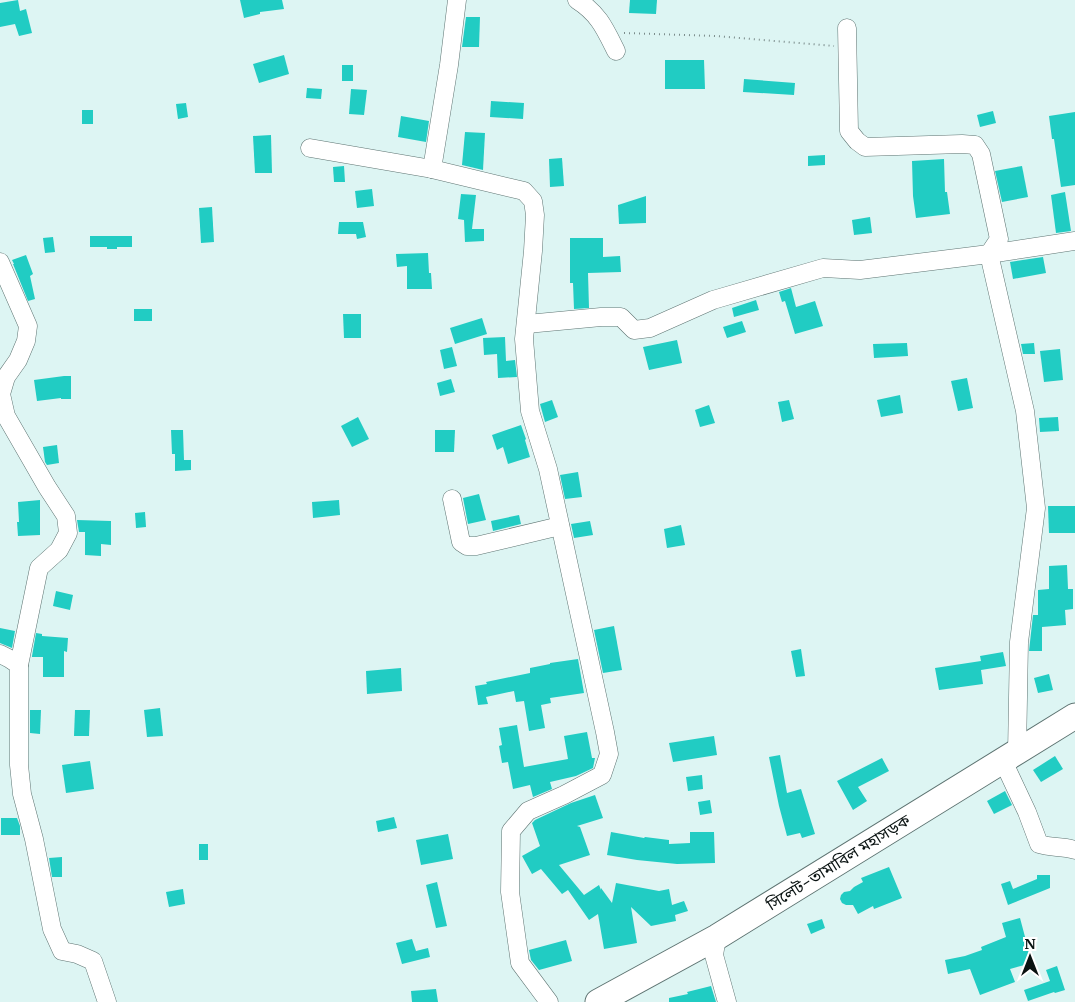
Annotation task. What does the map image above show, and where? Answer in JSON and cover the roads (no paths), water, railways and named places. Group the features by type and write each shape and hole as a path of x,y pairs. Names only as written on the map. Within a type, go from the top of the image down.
{"highway":[{"name":"সিলেট-তামাবিল মহাসড়ক","path":"598,1002 717,937 1075,716"}],"street":[{"path":"432,169 449,65 457,0"},
{"path":"576,0 588,7 602,24 616,52"},
{"path":"847,28 849,131 865,147 976,145 981,154 999,240 988,254"},
{"path":"310,148 432,169 524,192 533,200 535,215 533,251 524,339 530,411 548,469 609,754 602,775 528,811 511,832 510,892 520,963 549,1002"},
{"path":"527,324 621,317 634,330 650,328 713,300 823,268 860,270 1075,241"},
{"path":"988,254 1025,411 1036,508 1019,642 1010,757 1039,844 1075,850"},
{"path":"0,262 28,326 26,341 18,360 6,377 1,394 6,416 66,516 68,533 59,550 39,568 19,665 19,765 22,794 34,839 52,929 62,951 77,954 93,961 107,1002"},
{"path":"452,499 461,542 467,546 476,546 560,526"},
{"path":"0,654 19,665"},
{"path":"717,937 714,955 727,1002"}]}
